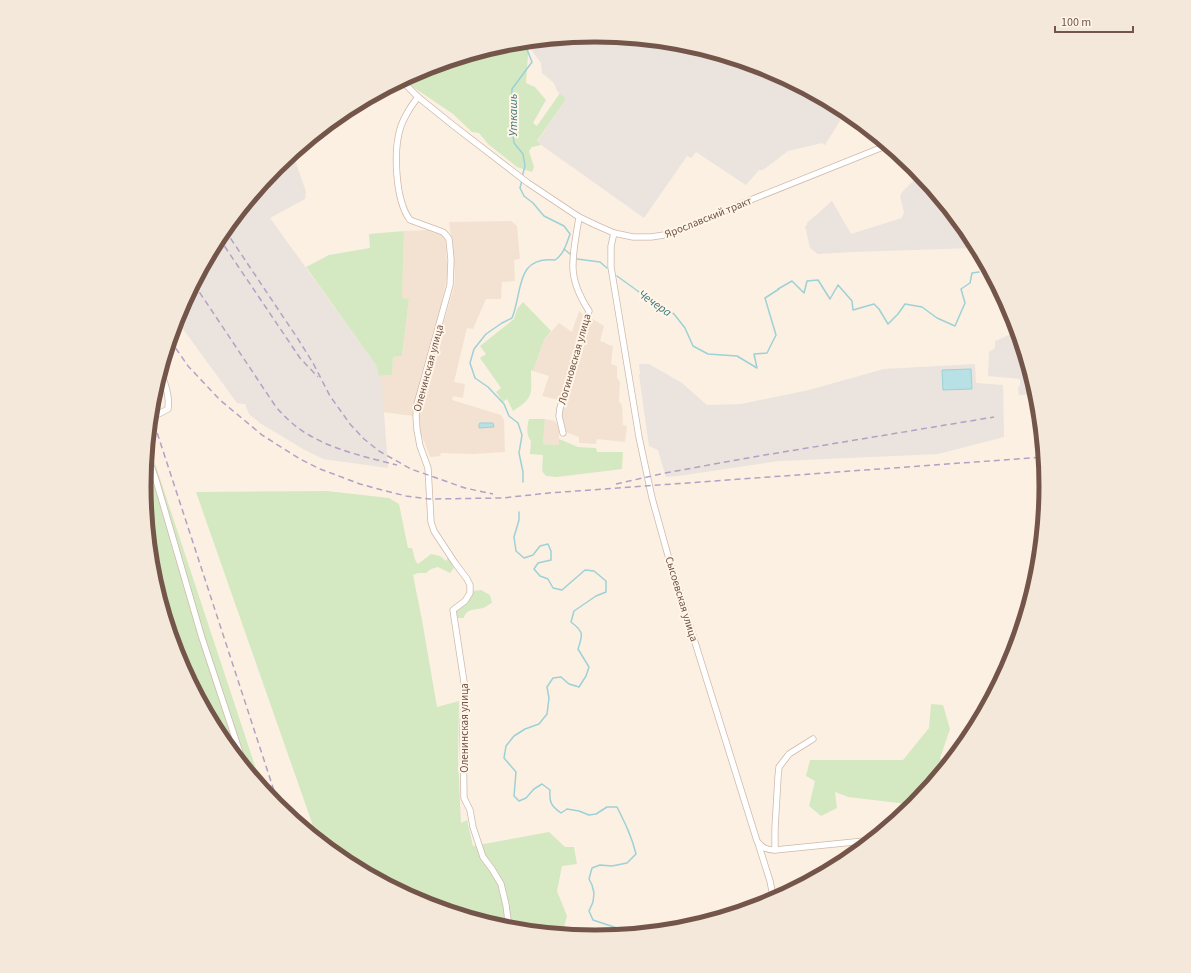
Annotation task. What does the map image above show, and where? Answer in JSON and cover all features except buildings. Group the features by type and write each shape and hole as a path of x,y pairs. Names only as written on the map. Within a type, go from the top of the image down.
{"street":[{"name":"Ярославский тракт","path":"406,85 418,97 454,126 528,183 598,226 632,237 642,238 664,235 678,231 748,201 883,147"},
{"name":"Оленинская улица","path":"418,97 405,116 398,140 396,157 398,185 407,216 410,220 443,232 449,239 451,260 450,285 417,404 417,430 420,446 428,468 431,522 434,531 470,585 470,593 465,601 453,610 464,682 464,798 470,810 473,827 483,857 501,884 508,922"},
{"name":"Логиновская улица","path":"563,433 559,416 560,408 589,311 581,298 572,264 580,216"},
{"name":"Сысоевская улица","path":"614,232 611,246 611,267 639,437 652,498 669,559 770,881 773,894"},
{"path":"157,415 168,409 169,401 164,381"},
{"path":"152,468 202,638 240,753"},
{"path":"773,850 779,767 789,754 813,739"},
{"path":"757,841 764,849 773,850 863,841"},
{"path":"764,864 765,856 773,850"}],"shaded area":[{"path":"566,43 625,43 654,46 711,57 766,76 818,102 842,117 825,145 822,143 788,151 763,170 759,170 746,185 696,152 691,158 687,156 644,218 537,142 566,99 557,91 554,83 542,73 541,63 530,48"},
{"path":"295,159 306,192 305,199 270,218 376,365 382,385 388,468 323,459 303,449 260,423 249,414 245,404 237,403 181,326 185,316 197,290 226,240 261,193"},
{"path":"916,178 948,216 970,248 818,254 810,248 805,226 832,201 851,234 902,218 904,212 900,197 902,192"},
{"path":"511,221 517,226 520,259 514,260 515,281 502,282 501,299 486,299 473,329 467,328 454,382 465,384 463,398 453,396 452,400 501,415 504,420 505,452 473,454 441,453 440,456 430,457 422,436 419,433 419,415 454,287 454,263 449,222"},
{"path":"428,230 434,233 442,234 445,237 447,277 441,305 420,378 413,416 383,412 382,385 379,376 392,375 393,357 402,356 409,299 402,299 404,231"},
{"path":"579,311 586,317 561,398 559,400 542,396 549,376 533,371 544,340 559,323 572,332"},
{"path":"591,318 604,326 600,341 613,346 611,364 617,366 617,378 620,382 619,402 622,405 623,425 627,426 625,442 597,439 596,444 579,443 579,437 566,432 562,419 564,401 568,401 571,382"},
{"path":"1012,333 1025,371 1030,394 1019,395 1018,388 1020,386 1020,379 988,376 989,352 995,348 995,341"},
{"path":"639,364 649,364 682,383 707,405 741,404 809,390 884,369 975,364 976,383 1003,385 1004,437 938,454 779,461 666,477 658,450 649,446 639,375"},
{"path":"545,419 555,421 559,427 559,445 543,444"}],"green space":[{"path":"529,48 526,83 535,87 546,100 533,123 537,126 560,93 566,99 537,141 541,145 532,147 529,151 534,167 532,172 517,167 488,144 479,133 472,132 453,114 409,83 453,66 480,57"},
{"path":"404,231 402,298 409,299 402,356 393,357 392,375 379,376 376,365 306,267 329,255 370,248 369,234"},
{"path":"523,302 551,331 544,340 533,371 531,370 530,394 525,402 513,411 507,399 503,402 496,392 501,388 480,358 486,354 480,346 514,319 517,309"},
{"path":"529,419 545,419 543,444 559,445 559,439 578,447 596,448 597,452 623,452 622,469 557,477 546,476 542,471 543,455 530,454 531,441 527,430"},
{"path":"152,455 259,777 226,733 197,683 185,657 166,602 155,545 152,516"},
{"path":"327,491 389,498 399,504 408,548 412,548 418,564 431,554 440,556 446,561 448,558 451,561 454,568 450,573 438,567 431,569 426,573 418,573 413,575 437,707 459,701 458,757 461,823 467,820 473,846 549,832 565,847 574,847 577,864 562,866 557,891 567,916 563,930 537,927 480,916 425,897 373,871 349,856 315,831 196,492"},
{"path":"481,590 490,595 492,603 483,608 467,612 464,618 457,618 456,612 470,597 473,591"},
{"path":"931,704 943,705 950,729 940,758 944,762 930,780 907,804 848,797 835,792 837,808 821,816 809,806 815,781 806,776 810,760 903,760 929,728"}],"water":[{"path":"971,369 972,389 943,390 942,370"},
{"path":"480,423 493,423 494,427 479,428"}],"waterway":[{"name":"Уткашь","path":"522,177 525,166 523,154 514,143 511,118 512,89 532,62 526,48"},
{"name":"Уткашь","path":"522,180 520,188 524,196 533,203 544,216 564,226 570,234 564,249 558,258 555,260 542,260 533,264 527,269 523,277 512,318 486,334 474,349 470,363 475,378 488,387 504,404 509,416 518,423 522,435 519,453 523,472 523,482"},
{"name":"Уткашь","path":"564,249 570,254"},
{"name":"Чечера","path":"577,259 600,262 607,268"},
{"name":"Чечера","path":"617,276 646,297 674,314 685,328 693,346 708,354 737,356 757,368 754,354 767,353 776,335 765,298 792,281 804,293 807,281 818,280 830,299 838,285 852,301 853,310 874,304 879,309 888,324 905,304 922,307 937,318 955,326 965,303 961,289 970,283 972,273 979,272"},
{"name":"Уткашь","path":"519,512 519,520 514,537 516,551 524,558 533,555 540,546 548,544 551,551 551,560 538,563 534,569 540,576 548,579 553,588 562,590 585,570 594,571 606,581 606,592 596,596 574,611 571,622 578,628 581,634 578,649 589,667 586,676 579,687 569,684 561,677 553,678 547,687 549,698 547,714 539,724 525,729 514,736 506,746 504,758 516,772 514,796 519,801 526,798 534,789 542,784 550,790 551,803 561,813 567,809 579,811 589,815 596,814 607,807 617,807 636,854 627,863 612,866 600,865 592,868 589,879 594,893 593,902 589,911 593,920 620,930"}],"railway":[{"path":"229,236 298,339 313,363 330,396 350,424 364,439 379,451 411,469 465,488 493,494"},
{"path":"223,244 300,358 318,377"},
{"path":"197,289 276,407 291,422 304,432 329,445 397,465"},
{"path":"174,346 188,366 220,400 262,435 300,459 320,469 360,484 406,496 430,499 502,498 549,493 1039,457"},
{"path":"616,484 665,473 753,457 994,417"},
{"path":"155,427 276,795"}]}
